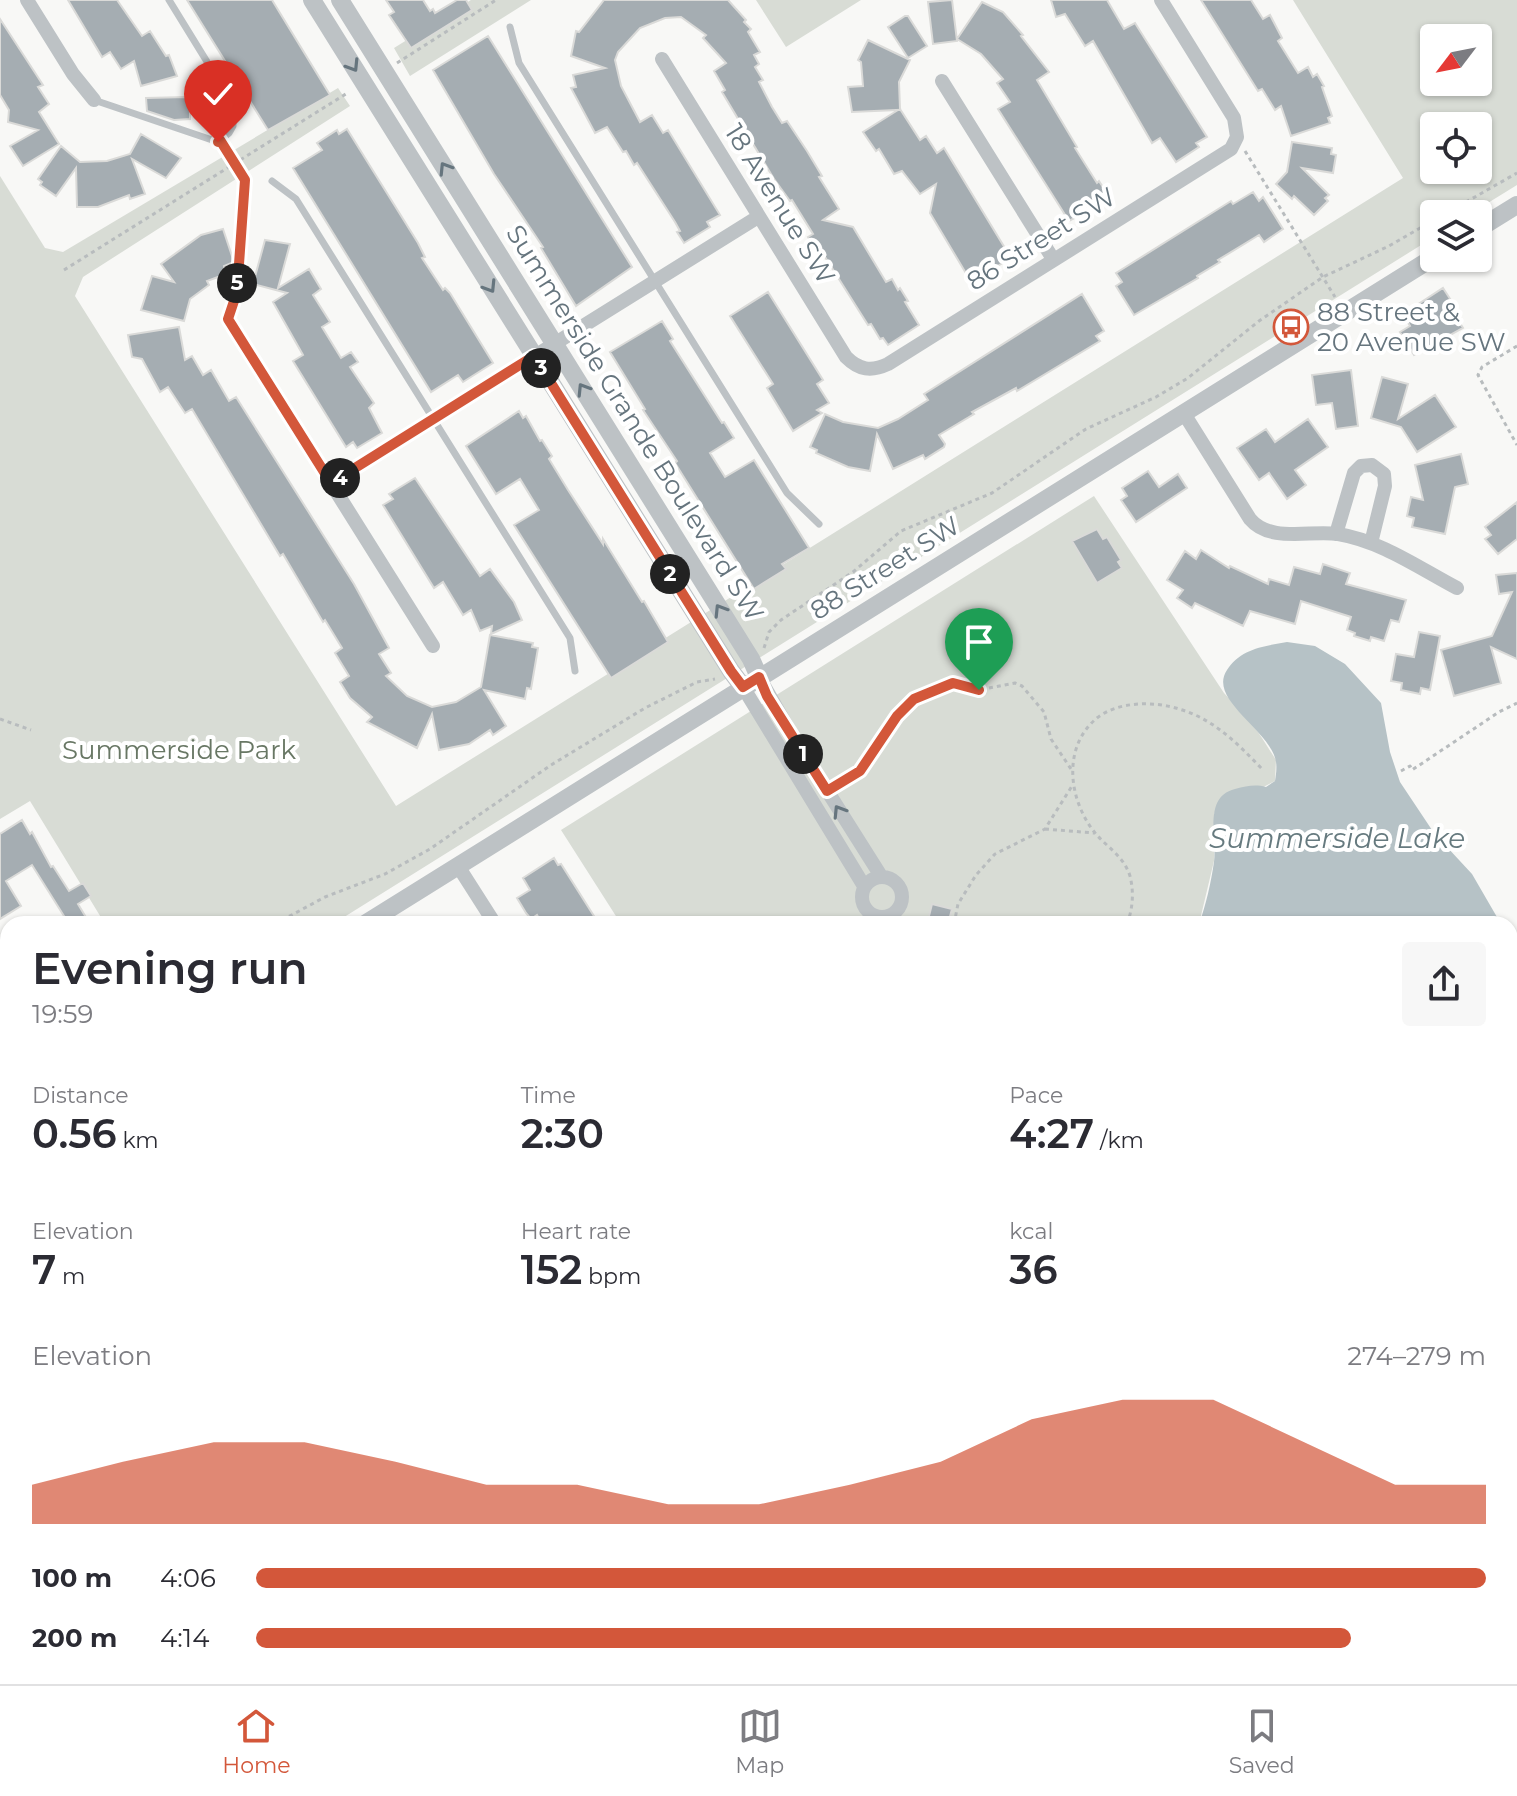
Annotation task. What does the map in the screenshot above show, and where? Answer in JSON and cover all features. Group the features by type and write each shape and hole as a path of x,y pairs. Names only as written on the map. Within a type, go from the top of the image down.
{"street":[{"path":"27,0 73,74 94,100"},
{"name":"Summerside Grande Boulevard SW","path":"312,0 731,671 767,696 881,876 894,880 901,891 900,905 892,915 885,916"},
{"name":"Summerside Grande Boulevard SW","path":"340,0 751,659 751,682 864,886 861,899 867,911 876,916"},
{"path":"1161,0 1234,118 1237,137"},
{"name":"18 Avenue SW","path":"662,59 846,357 863,369"},
{"path":"942,81 1053,259"},
{"name":"86 Street SW","path":"863,369 888,364 1226,153 1237,137"},
{"path":"1492,220 1517,205"},
{"path":"331,483 758,217"},
{"name":"88 Street SW","path":"378,916 1420,266"},
{"path":"228,319 433,646"},
{"path":"1183,412 1255,526 1277,533 1336,534 1371,543 1457,588"},
{"path":"1336,534 1354,473 1361,466 1372,465 1384,474 1385,486 1371,543"},
{"path":"458,866 490,916"},
{"path":"864,886 881,876"}],"lane":[{"path":"94,100 220,140 233,126 233,104 169,0"},
{"path":"510,27 519,63 787,493 819,524"},
{"path":"272,181 296,199 570,638 575,671"}],"path":[{"path":"389,68 496,0"},
{"path":"64,270 360,86"},
{"path":"1237,137 1345,313"},
{"path":"220,140 245,180 237,292 228,319"},
{"path":"1470,200 1517,173"},
{"path":"763,651 766,638 781,620 853,572 895,535 983,498 1086,429 1156,397 1188,378 1259,321 1323,277 1420,228"},
{"path":"1517,346 1482,367 1478,375 1517,445"},
{"path":"290,916 325,897 385,874 430,849 551,765 645,708 697,682 718,680"},
{"path":"827,791 860,771 905,707 914,699 953,683 979,690 1009,684 1022,686 1044,712 1051,739 1073,772"},
{"path":"1129,916 1133,894 1129,875 1122,859 1094,833 1080,811 1072,786 1075,752 1080,737 1099,716 1130,705 1152,703 1180,709 1232,737 1263,770"},
{"path":"1401,771 1410,766 1412,770 1517,703"},
{"path":"0,719 31,730"},
{"path":"1045,829 1072,786"},
{"path":"956,916 958,904 976,875 995,854 1045,829 1094,833"}],"green space":[{"path":"471,0 531,0 410,76 394,48"},
{"path":"756,0 861,0 786,47"},
{"name":"Summerside Park","path":"1293,0 1517,0 1517,185 1492,200 1420,200 1420,246 346,916 100,916 30,801 0,819 0,176 45,248 63,252 338,88 350,106 83,277 75,296 396,806 1403,178"},
{"path":"1094,496 1224,693 1251,722 1276,760 1275,781 1214,813 1214,861 1201,916 616,916 561,830"}],"water":[{"name":"Summerside Lake","path":"1287,642 1315,646 1345,664 1381,703 1390,752 1400,782 1434,833 1472,874 1496,916 1201,916 1214,862 1214,819 1219,800 1235,789 1266,787 1275,781 1276,762 1272,750 1232,704 1223,681 1232,663 1261,647"}],"building":[{"path":"68,0 117,0 142,36 150,31 166,56 169,55 177,76 141,86 134,61 121,69 110,52 102,57"},
{"path":"187,0 272,0 330,95 268,130"},
{"path":"386,0 423,0 435,13 457,0 466,0 472,10 411,48 389,15 394,12"},
{"path":"604,0 728,0 751,29 748,32 760,52 754,55 759,64 755,67 763,80 759,82 772,107 782,123 787,121 807,151 839,209 823,220 853,227 886,282 892,279 898,290 900,288 919,325 888,345 883,338 880,339 871,324 868,325 820,249 817,251 808,237 813,234 792,200 774,179 722,92 725,90 714,71 726,63 703,38 706,35 681,17 665,18 640,28 618,52 615,60 621,86 640,122 652,115 663,133 668,130 720,215 707,222 710,227 684,243 675,222 637,163 634,165 626,151 623,152 607,127 595,133 571,88 576,87 573,75 605,68 571,56 576,31 579,32"},
{"path":"952,0 957,41 933,44 928,2"},
{"path":"1051,0 1107,0 1124,29 1135,23 1207,137 1196,143 1199,147 1176,162 1160,138 1152,143 1093,41 1085,46 1065,14 1056,17"},
{"path":"1201,0 1251,0 1263,19 1270,15 1282,38 1278,41 1298,73 1308,67 1313,77 1317,74 1324,86 1332,116 1328,118 1330,123 1291,136 1281,106 1275,110 1262,89 1258,91"},
{"path":"982,2 1003,12 1049,72 1037,80 1075,148 1106,192 1102,195 1107,204 1083,219 1080,215 1069,221 998,109 1010,102 997,83 1003,79 981,54 957,39"},
{"path":"908,16 927,46 908,58 888,27"},
{"path":"0,19 43,85 38,87 49,104 39,112 59,144 23,166 10,146 38,130 8,122 9,110 0,95"},
{"path":"488,36 632,267 576,306 433,70"},
{"path":"868,40 910,60 899,82 900,109 920,140 926,136 937,153 944,148 1011,258 991,270 994,274 979,283 975,277 970,280 930,213 936,184 920,194 902,171 894,174 879,149 876,151 863,132 898,110 852,112 848,87 863,86 861,62 858,60"},
{"path":"146,98 190,99 190,119 174,120 147,111"},
{"path":"347,129 418,243 425,257 422,258 443,290 445,288 450,293 493,363 463,382 458,375 431,392 293,168 322,150 317,143 337,130 339,134"},
{"path":"141,134 181,158 166,178 132,159 145,194 130,199 129,195 98,207 77,207 76,168 56,196 40,185 42,182 38,179 61,146 80,162 107,161 130,154"},
{"path":"1292,142 1332,148 1331,154 1336,155 1333,173 1302,168 1329,195 1325,198 1328,201 1314,215 1276,184 1287,172"},
{"path":"1253,192 1259,201 1263,197 1283,229 1264,242 1259,235 1218,260 1220,262 1198,278 1134,315 1116,286 1122,282 1116,273 1231,201 1233,204"},
{"path":"223,229 234,262 224,266 226,274 207,281 209,285 190,299 184,321 141,310 152,276 174,282 161,264 201,235"},
{"path":"265,240 290,244 278,288 309,269 321,289 313,295 330,322 322,327 341,358 351,352 358,362 350,367 374,403 369,408 382,433 357,448 353,442 346,447 293,361 303,355 273,302 287,293 253,284"},
{"path":"1443,288 1454,305 1450,308 1463,328 1414,355 1400,332 1410,326 1403,314"},
{"path":"768,292 823,380 817,384 829,403 817,410 822,413 793,431 767,388 773,384 730,316"},
{"path":"1082,294 1104,331 1096,336 1100,341 1017,391 1016,388 972,412 974,414 939,435 944,447 925,459 923,455 893,469 877,434 870,471 848,467 816,453 817,450 810,447 825,414 843,422 878,428 898,419 928,400 924,394"},
{"path":"662,321 673,339 670,341 734,438 710,453 725,477 754,460 809,548 782,564 786,569 754,589 610,352"},
{"path":"179,327 185,360 192,356 203,375 211,370 229,401 236,397 354,584 389,648 379,654 391,673 386,676 407,696 432,707 456,702 481,687 490,635 533,643 532,647 538,648 531,689 527,688 525,699 484,690 506,726 493,735 490,730 469,744 439,750 432,714 417,748 367,722 372,717 350,698 340,682 349,676 335,653 342,648 283,554 280,556 192,409 185,413 168,387 160,392 142,359 132,357 128,335"},
{"path":"1351,370 1358,426 1336,429 1332,403 1316,405 1312,375"},
{"path":"1382,377 1408,384 1398,419 1435,395 1456,427 1417,452 1401,427 1371,418"},
{"path":"519,411 542,440 552,456 549,459 568,490 644,601 668,642 611,678 514,525 539,510 520,479 496,494 466,446"},
{"path":"1308,419 1328,447 1295,470 1306,485 1287,499 1269,473 1259,480 1237,448 1266,429 1275,442"},
{"path":"1461,454 1468,484 1455,487 1445,534 1412,527 1414,518 1407,516 1411,497 1423,500 1415,465"},
{"path":"1148,471 1159,487 1178,474 1187,488 1136,522 1121,500 1127,496 1122,488"},
{"path":"415,478 480,576 490,569 514,602 522,620 491,634 492,626 480,631 471,610 463,615 443,582 434,588 383,505 393,499 389,494"},
{"path":"1517,502 1517,539 1498,554 1485,539 1491,535 1485,527"},
{"path":"1097,529 1103,539 1107,537 1121,560 1118,562 1122,568 1097,583 1072,541"},
{"path":"1201,550 1229,568 1268,584 1269,579 1289,585 1294,567 1320,574 1323,564 1350,573 1346,584 1406,600 1399,622 1391,620 1384,641 1354,636 1355,633 1347,630 1351,617 1301,601 1295,624 1250,611 1243,626 1195,603 1192,608 1177,598 1183,590 1167,580 1185,551 1196,559"},
{"path":"1517,573 1517,659 1491,647 1501,683 1454,696 1441,650 1492,636 1512,592 1499,594 1496,575"},
{"path":"1419,632 1440,636 1430,690 1421,688 1420,694 1401,690 1402,683 1391,681 1396,654 1414,657"},
{"path":"22,820 69,891 83,883 91,896 78,904 85,916 64,916 32,865 6,881 21,906 0,916 0,834"},
{"path":"554,858 594,916 528,916 517,898 530,890 523,878"},
{"path":"932,904 952,909 950,916 929,916"}],"place":[{"name":"88 Street & 20 Avenue SW","path":"1291,327"}],"route":[{"path":"218,142 220,140 245,180 237,292 228,319 331,483 534,356 731,671 743,687 759,677 767,696 827,791 860,771 897,716 914,699 953,683 979,690"}]}
